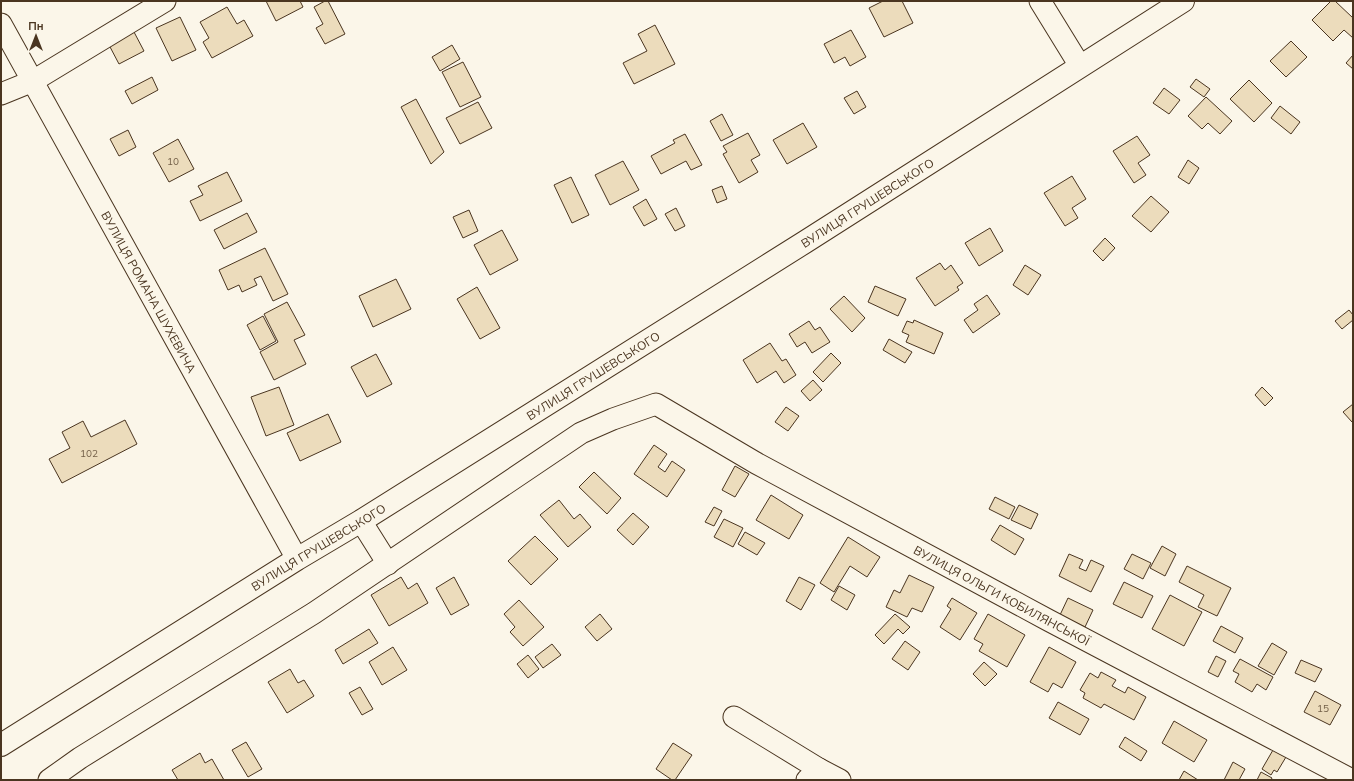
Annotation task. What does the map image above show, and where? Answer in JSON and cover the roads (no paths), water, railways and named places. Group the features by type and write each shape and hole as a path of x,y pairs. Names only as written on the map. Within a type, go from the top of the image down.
{"highway":[{"name":"ВУЛИЦЯ ГРУШЕВСЬКОГО","path":"1,745 811,238 1183,1"}],"street":[{"path":"1,94 33,81 165,1"},
{"path":"1040,1 1080,66"},
{"name":"ВУЛИЦЯ РОМАНА ШУХЕВИЧА","path":"1,24 297,559"},
{"name":"ВУЛИЦЯ ОЛЬГИ КОБИЛЯНСЬКОЇ","path":"388,564 581,433 613,419 656,404 756,463 1062,628 1352,780"},
{"path":"49,780 80,758 314,613 388,564 361,521"},
{"path":"734,717 813,775 840,780"}]}
